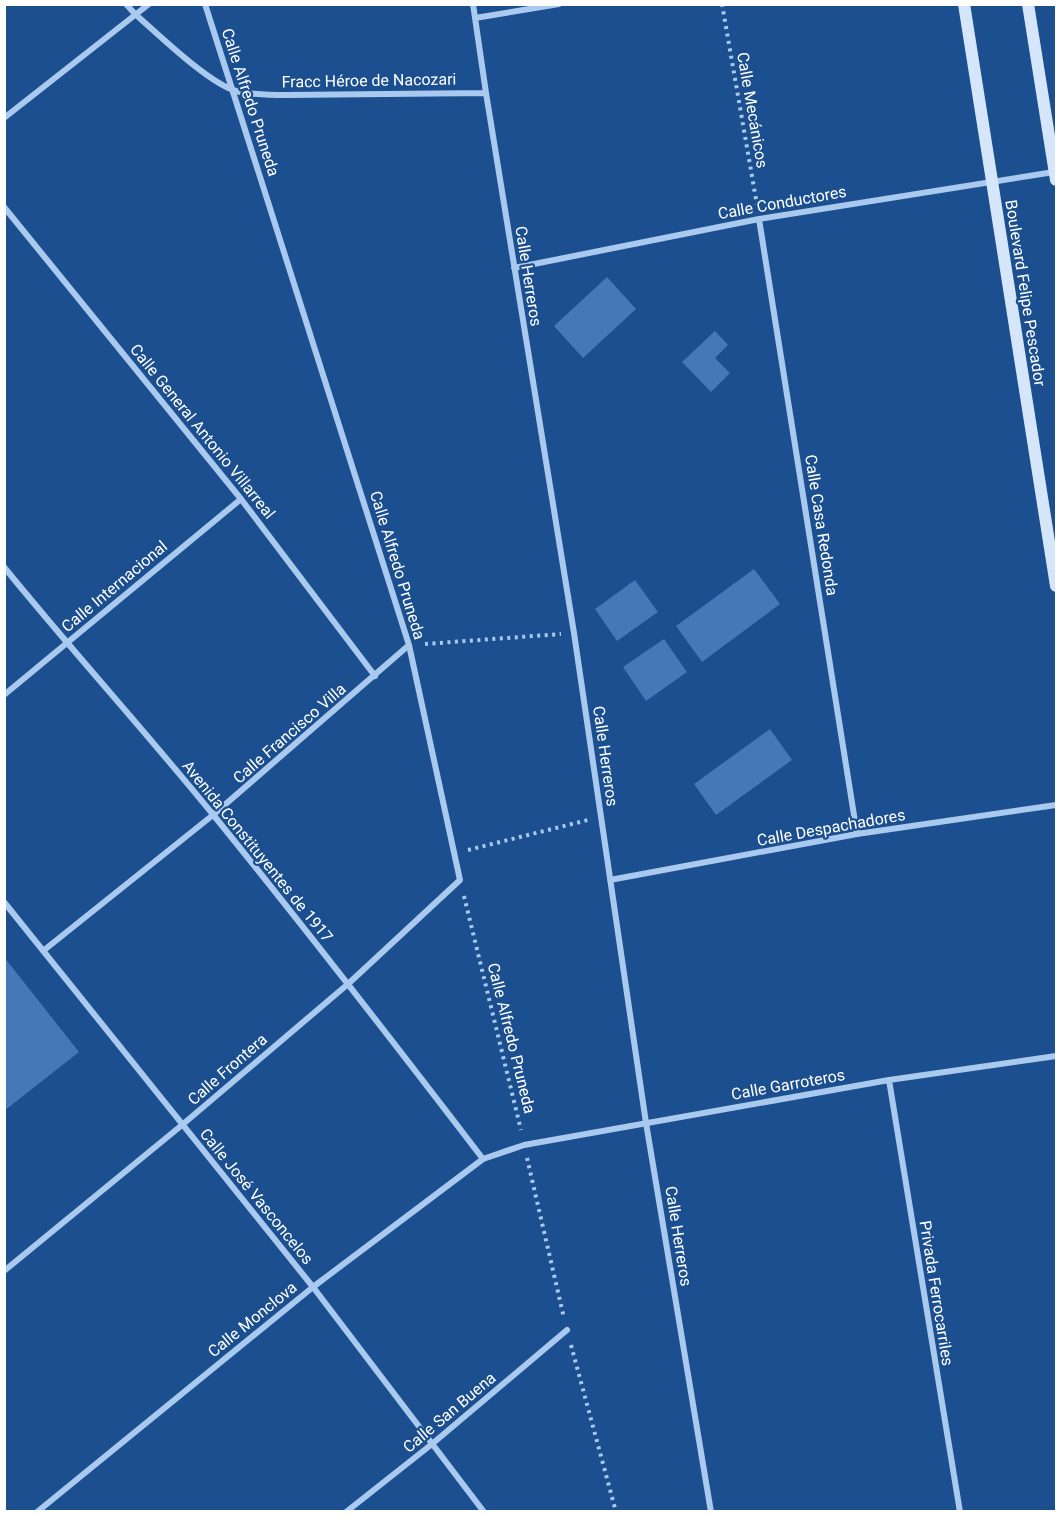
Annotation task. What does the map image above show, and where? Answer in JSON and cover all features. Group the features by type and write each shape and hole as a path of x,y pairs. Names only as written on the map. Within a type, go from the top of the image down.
{"street":[{"name":"Fracc Héroe de Nacozari","path":"126,4 206,74 233,90 287,95 486,93"},
{"path":"4,118 149,4"},
{"name":"Calle Alfredo Pruneda","path":"205,4 409,645 460,880"},
{"name":"Calle Herreros","path":"473,4 574,633 646,1123 711,1512"},
{"path":"475,18 559,4"},
{"name":"Boulevard Felipe Pescador","path":"964,4 1056,586"},
{"path":"1028,4 1056,174"},
{"name":"Calle Conductores","path":"514,268 759,219 991,181 1056,174"},
{"name":"Calle General Antonio Villarreal","path":"4,207 241,499 375,676"},
{"name":"Calle Casa Redonda","path":"759,219 857,834"},
{"name":"Calle Internacional","path":"4,695 241,499"},
{"name":"Avenida Constituyentes de 1917","path":"4,567 213,815 348,984 483,1159"},
{"name":"Calle Francisco Villa","path":"43,951 213,815 409,645"},
{"name":"Calle Despachadores","path":"610,880 857,834 1056,805"},
{"name":"Calle Frontera","path":"4,1271 182,1125 348,984 460,880"},
{"name":"Calle José Vasconcelos","path":"4,902 313,1287 483,1512"},
{"name":"Calle Garroteros","path":"525,1145 889,1080 1056,1056"},
{"name":"Privada Ferrocarriles","path":"889,1080 960,1512"},
{"name":"Calle Monclova","path":"37,1512 313,1287 483,1159 525,1145"},
{"name":"Calle San Buena","path":"346,1512 432,1444 567,1330"}],"path":[{"name":"Calle Mecánicos","path":"722,4 759,219"},
{"path":"409,645 574,633"},
{"path":"455,853 602,816"},
{"name":"Calle Alfredo Pruneda","path":"460,880 525,1145"}],"building":[{"path":"607,277 636,309 583,358 554,326"},
{"path":"715,331 728,345 715,358 730,373 711,392 682,362"},
{"path":"754,569 780,604 702,662 676,626"},
{"path":"635,580 658,612 617,641 595,609"},
{"path":"664,639 687,672 646,701 623,667"},
{"path":"770,729 792,760 716,815 694,784"},
{"path":"4,957 79,1052 4,1111"}]}
